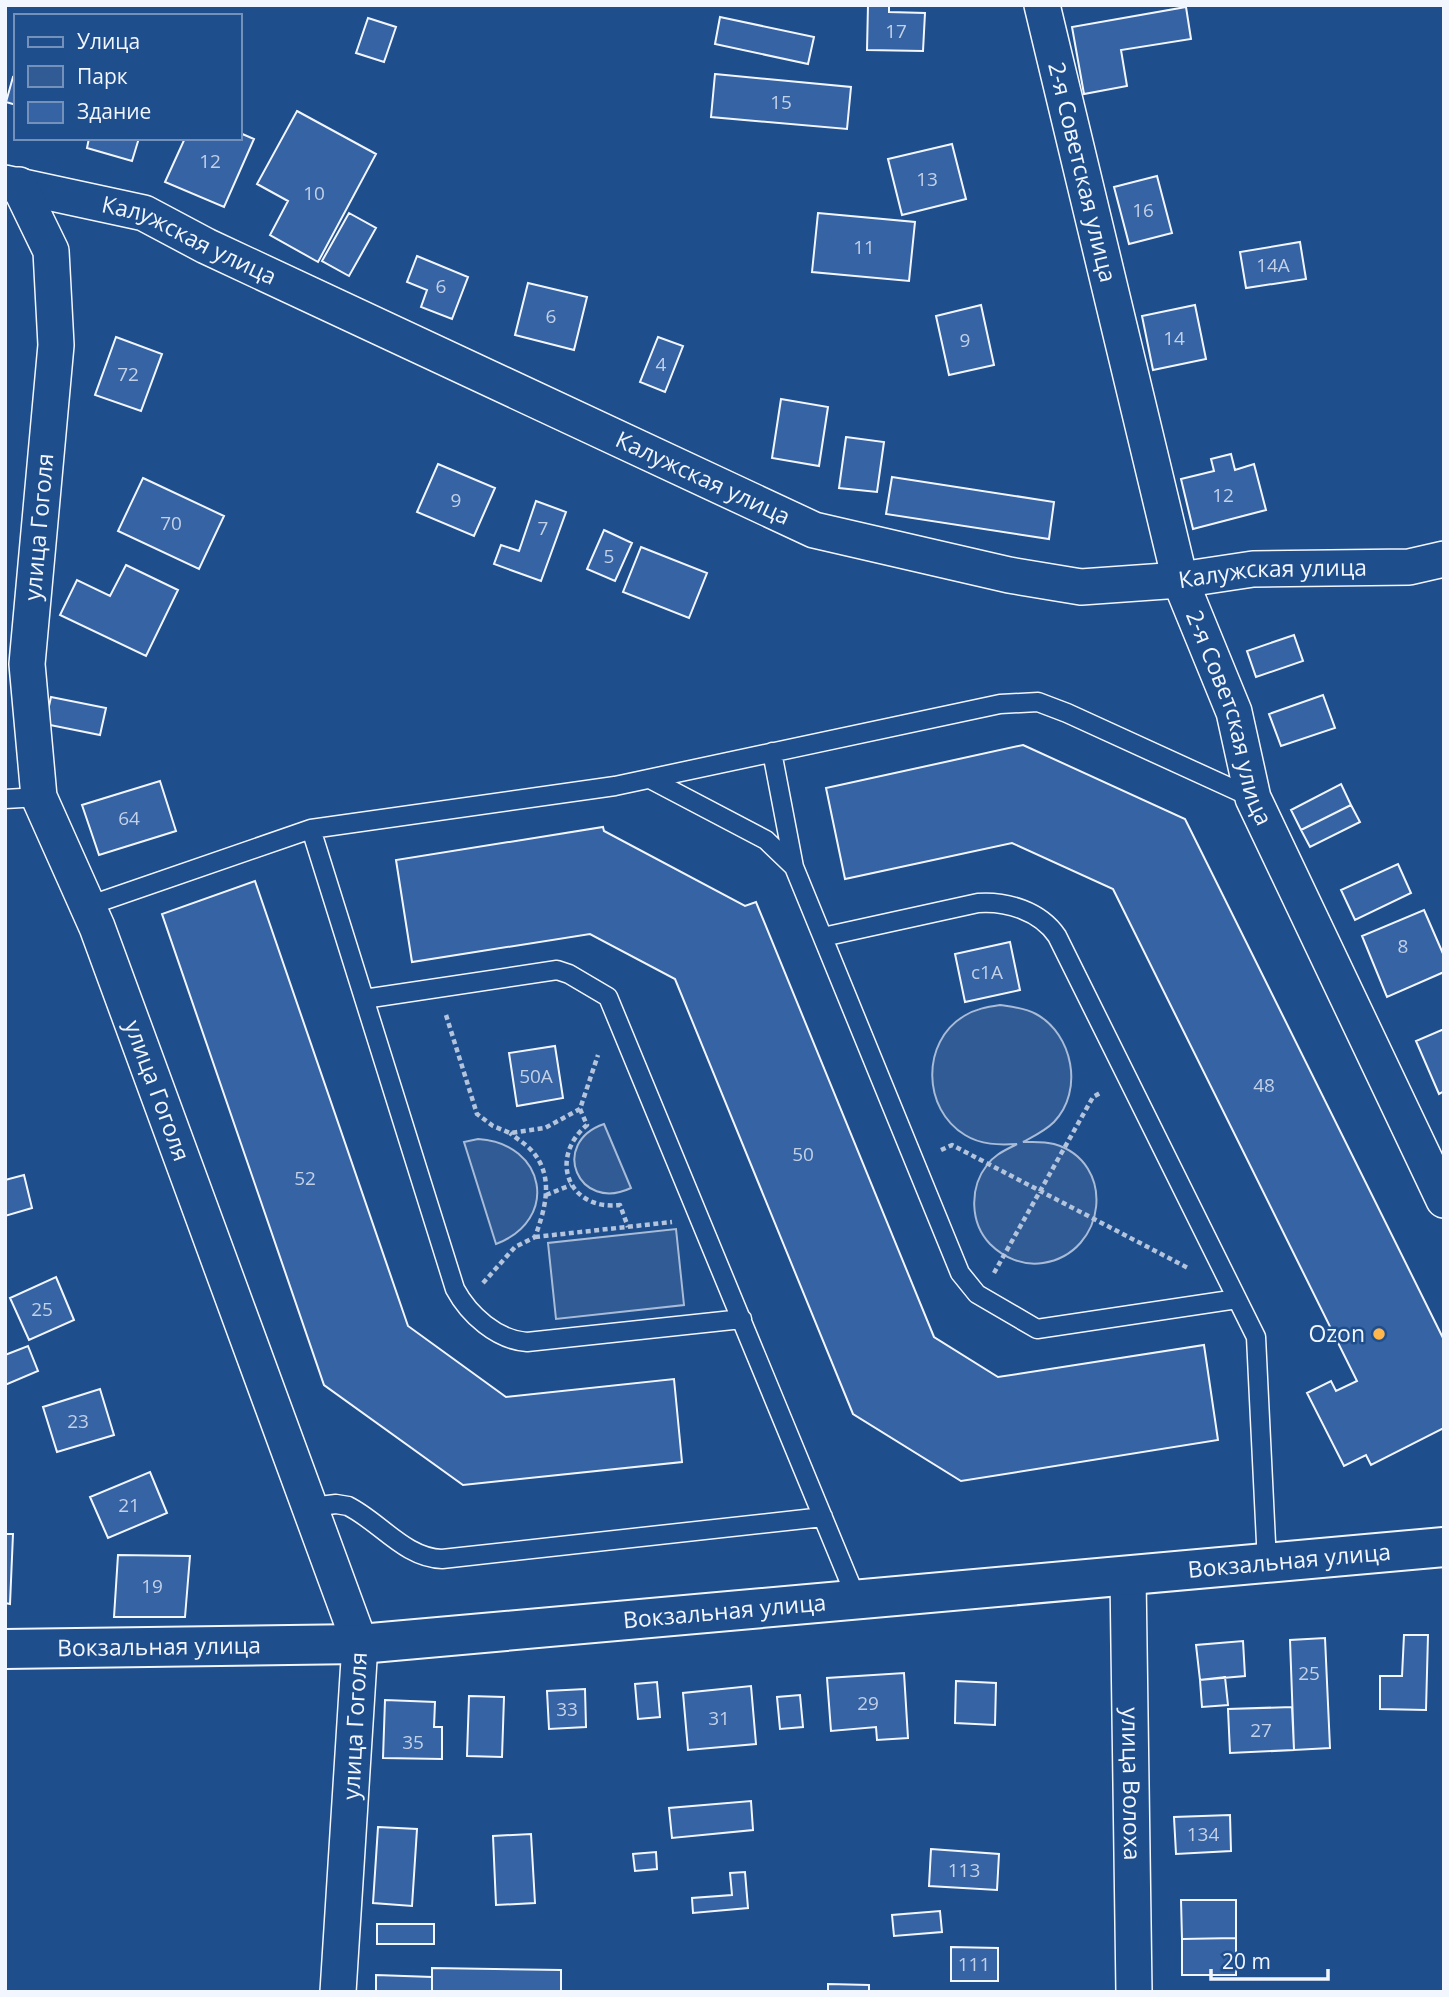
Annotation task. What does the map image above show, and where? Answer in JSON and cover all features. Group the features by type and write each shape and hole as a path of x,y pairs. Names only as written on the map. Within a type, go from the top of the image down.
{"main road":[{"name":"Вокзальная улица","path":"5,1649 360,1644 1444,1547"}],"street":[{"name":"2-я Советская улица","path":"1042,5 1180,580 1234,712 1253,798 1444,1200"},
{"name":"Калужская улица","path":"12,184 144,213 206,246 814,530 1009,575 1080,587 1180,580 1253,569 1409,567 1444,559"},
{"name":"улица Гоголя","path":"12,184 51,251 55,345 27,664 22,798 88,906 360,1644 338,1992"},
{"name":"улица Волоха","path":"1128,1576 1134,1992"}],"lane":[{"path":"88,906 311,829 615,786 1000,704 1038,702 1253,798"},
{"path":"772,752 794,867 960,1273 968,1285 981,1296 1037,1329 1235,1295"},
{"path":"650,779 765,840 794,867"},
{"path":"311,829 455,1289 463,1304 501,1335 513,1341 527,1342 742,1319"},
{"path":"823,937 998,901 1038,917 1049,925 1057,936 1256,1338 1267,1563"},
{"path":"365,999 557,970 608,997 857,1600"},
{"path":"310,1507 336,1504 348,1506 412,1551 427,1558 442,1559 823,1517"}],"path":[{"path":"437,987 477,1114 493,1126 510,1133 534,1153 546,1179 546,1206 535,1237"},
{"path":"510,1133 545,1128 580,1109 599,1057 595,1046"},
{"path":"981,1296 1093,1097 1128,1079"},
{"path":"580,1109 587,1125 578,1133 567,1154 566,1165 571,1185 580,1196 592,1203 620,1205 628,1227"},
{"path":"914,1161 952,1145 1235,1295"},
{"path":"546,1195 571,1185"},
{"path":"463,1304 515,1247 535,1237 701,1219"}],"green space":[{"path":"1000,1005 1028,1010 1049,1023 1059,1035 1070,1064 1069,1095 1063,1109 1051,1125 1023,1142 1050,1143 1074,1154 1088,1169 1095,1187 1096,1206 1091,1226 1081,1243 1064,1256 1043,1263 1021,1262 1001,1253 983,1236 976,1216 975,1195 981,1174 994,1158 1017,1144 984,1143 965,1135 951,1123 934,1093 934,1058 940,1042 950,1028 972,1012"},
{"path":"604,1124 631,1188 612,1193 597,1191 585,1184 577,1173 574,1159 578,1146 587,1133"},
{"path":"478,1139 501,1144 519,1154 530,1168 536,1184 536,1201 530,1218 516,1233 496,1244 464,1142"},
{"path":"676,1229 684,1305 556,1319 548,1243"}],"building":[{"path":"868,5 889,5 889,12 925,13 923,51 867,50"},
{"path":"1186,7 1191,39 1121,50 1127,86 1084,94 1072,27"},
{"path":"720,17 814,37 808,64 715,44"},
{"path":"368,18 396,27 384,62 356,53"},
{"path":"715,74 851,87 847,129 711,117"},
{"path":"13,77 14,104 6,102"},
{"path":"297,111 376,154 318,262 270,235 288,201 257,184"},
{"path":"242,134 254,139 224,207 165,182 184,140 242,140"},
{"path":"89,140 138,140 132,161 87,148"},
{"path":"952,144 966,199 902,215 888,159"},
{"path":"1157,176 1172,233 1129,244 1114,187"},
{"path":"349,213 376,228 349,276 322,261"},
{"path":"818,213 915,222 909,281 812,272"},
{"path":"1300,242 1306,279 1246,288 1240,252"},
{"path":"417,256 468,277 452,319 421,307 427,290 407,282"},
{"path":"528,283 587,297 574,350 515,335"},
{"path":"981,305 994,365 949,375 936,316"},
{"path":"1195,305 1206,359 1153,370 1142,316"},
{"path":"116,337 162,354 141,411 95,395"},
{"path":"658,337 683,346 665,392 640,382"},
{"path":"781,399 828,407 819,466 772,458"},
{"path":"846,437 884,442 877,492 839,488"},
{"path":"1231,454 1235,470 1254,464 1266,510 1193,529 1181,479 1214,471 1211,459"},
{"path":"438,464 495,488 474,536 417,512"},
{"path":"892,477 1054,502 1049,539 886,514"},
{"path":"143,478 224,516 199,569 118,531"},
{"path":"536,501 566,512 541,581 494,564 501,545 519,551"},
{"path":"604,530 632,543 615,581 587,569"},
{"path":"641,547 707,573 689,618 623,592"},
{"path":"126,565 178,590 146,656 60,615 77,580 110,596"},
{"path":"1294,635 1303,661 1256,677 1247,651"},
{"path":"1323,695 1335,728 1281,746 1269,714"},
{"path":"51,697 106,708 100,735 45,724"},
{"path":"1023,745 1185,819 1444,1340 1444,1428 1371,1465 1366,1455 1344,1466 1307,1393 1331,1381 1336,1391 1357,1381 1113,889 1012,843 845,879 826,788"},
{"path":"160,781 176,831 99,855 82,805"},
{"path":"1341,784 1351,805 1301,830 1291,810"},
{"path":"1351,805 1360,822 1310,847 1301,830"},
{"path":"603,827 604,831 745,906 756,902 934,1337 998,1377 1204,1345 1218,1440 961,1481 853,1414 675,979 590,934 412,962 396,860"},
{"path":"1398,864 1411,893 1355,920 1341,890"},
{"path":"255,881 408,1326 506,1397 674,1379 682,1462 463,1485 324,1385 162,914"},
{"path":"1424,910 1444,956 1444,972 1387,997 1362,936"},
{"path":"1010,942 1020,990 965,1002 955,954"},
{"path":"1444,1029 1444,1091 1439,1094 1416,1041"},
{"path":"555,1046 563,1098 517,1106 509,1053"},
{"path":"24,1175 32,1208 5,1216 5,1180"},
{"path":"56,1277 74,1320 29,1340 10,1298"},
{"path":"28,1346 38,1371 5,1385 5,1355"},
{"path":"100,1389 114,1435 57,1452 43,1407"},
{"path":"150,1472 167,1513 108,1538 90,1497"},
{"path":"5,1534 13,1534 10,1604 5,1603"},
{"path":"118,1555 190,1556 185,1617 114,1617"},
{"path":"1404,1635 1428,1635 1426,1710 1380,1709 1380,1676 1402,1676"},
{"path":"1325,1638 1330,1748 1294,1750 1290,1640"},
{"path":"1243,1641 1245,1676 1200,1680 1196,1645"},
{"path":"904,1673 908,1738 877,1740 876,1727 831,1731 827,1678"},
{"path":"1225,1677 1228,1705 1202,1707 1200,1680"},
{"path":"956,1681 996,1683 995,1725 955,1723"},
{"path":"657,1682 660,1717 638,1719 635,1684"},
{"path":"751,1686 756,1744 688,1750 683,1693"},
{"path":"585,1689 586,1727 549,1729 547,1691"},
{"path":"800,1695 803,1727 780,1729 777,1697"},
{"path":"469,1696 504,1697 502,1757 467,1756"},
{"path":"385,1700 435,1702 434,1727 442,1727 442,1759 383,1758"},
{"path":"1292,1707 1294,1750 1230,1753 1228,1709"},
{"path":"751,1801 753,1830 672,1838 669,1808"},
{"path":"1230,1815 1231,1851 1176,1854 1174,1817"},
{"path":"378,1827 417,1829 412,1906 373,1903"},
{"path":"531,1834 535,1903 496,1905 493,1836"},
{"path":"931,1849 999,1854 997,1890 929,1886"},
{"path":"656,1852 657,1869 635,1871 633,1854"},
{"path":"745,1872 748,1908 693,1913 692,1898 732,1895 730,1873"},
{"path":"1181,1900 1236,1900 1236,1938 1182,1939"},
{"path":"940,1911 942,1932 894,1936 892,1915"},
{"path":"377,1924 434,1924 434,1944 377,1944"},
{"path":"1236,1938 1236,1975 1182,1975 1182,1939"},
{"path":"951,1947 998,1948 998,1981 951,1981"},
{"path":"432,1968 561,1970 561,1992 432,1992"},
{"path":"376,1975 432,1977 432,1992 376,1992"},
{"path":"828,1984 869,1985 869,1992 828,1992"}],"place":[{"name":"Ozon","path":"1379,1334"}]}
